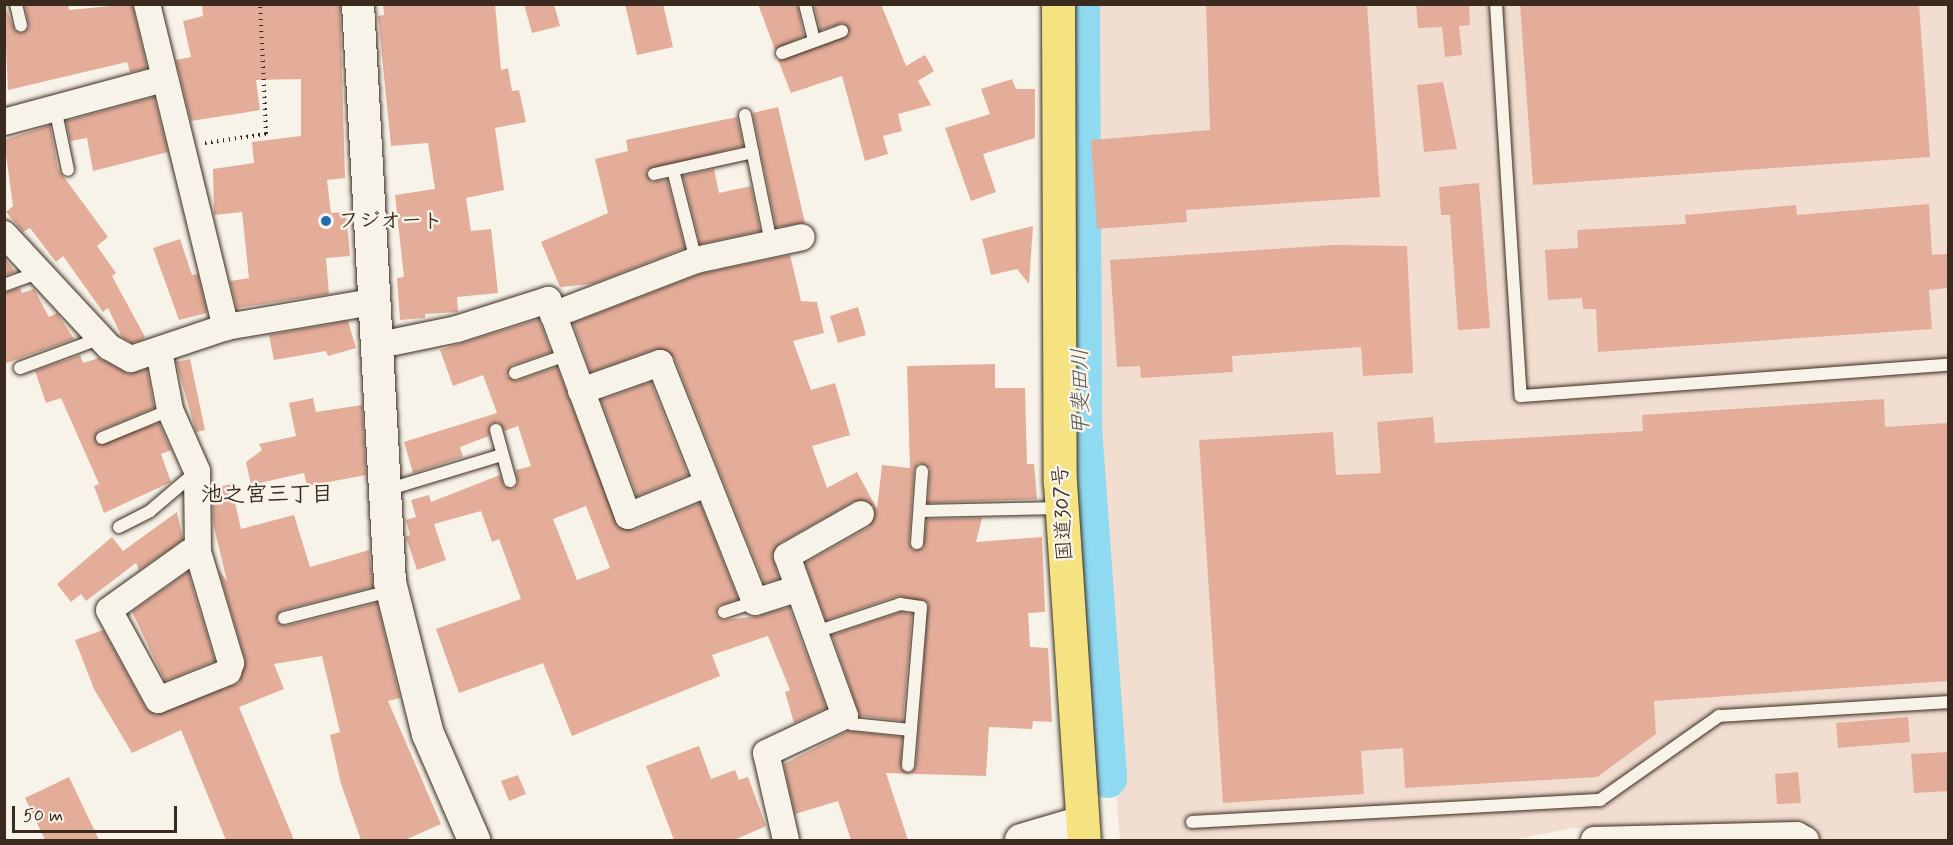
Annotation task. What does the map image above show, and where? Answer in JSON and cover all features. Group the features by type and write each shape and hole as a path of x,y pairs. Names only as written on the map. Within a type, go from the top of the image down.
{"highway":[{"name":"国道307号","path":"1058,4 1062,508 1083,831"}],"street":[{"path":"147,4 163,80 226,327"},
{"path":"358,4 375,346 391,590 428,734 474,840"},
{"path":"4,122 163,80"},
{"path":"4,234 101,338 131,359 226,327 373,302"},
{"path":"552,315 696,260 802,237"},
{"path":"375,346 457,329 548,300 566,355 628,516 704,485"},
{"path":"159,351 170,410 197,471 198,552 231,663 228,672 158,700 109,610 189,553 198,552"},
{"path":"581,391 660,363 704,485 754,602 796,590"},
{"path":"786,840 766,753 844,716 796,590 787,556 861,514"},
{"path":"1021,840 1083,831"},
{"path":"1594,840 1797,835 1806,840"}],"lane":[{"path":"16,4 21,25"},
{"path":"805,4 814,41"},
{"path":"1496,4 1521,396 1948,365"},
{"path":"782,53 842,31"},
{"path":"56,108 68,170"},
{"path":"746,115 771,243"},
{"path":"654,174 753,152"},
{"path":"672,170 696,260"},
{"path":"4,285 40,272"},
{"path":"20,368 101,338"},
{"path":"515,373 566,355"},
{"path":"102,438 170,410"},
{"path":"496,430 510,481"},
{"path":"384,491 502,455"},
{"path":"119,527 150,511 197,471"},
{"path":"917,543 922,471"},
{"path":"920,511 1062,508"},
{"path":"284,618 391,590"},
{"path":"724,612 754,602"},
{"path":"813,633 900,604 921,606 908,765"},
{"path":"1192,822 1600,800 1719,716 1948,702"},
{"path":"844,716 852,724 911,730"}],"path":[{"path":"180,147 266,134 260,4"}],"shaded area":[{"path":"1086,5 1948,5 1948,840 1820,840 1818,826 1755,832 1573,828 1512,840 1120,840 1085,427"}],"building":[{"path":"4,4 15,30 22,33 29,27 25,4 68,4 69,10 132,4 147,68 130,72 127,62 8,90"},
{"path":"202,4 340,4 345,178 327,180 331,213 346,212 350,256 326,258 329,294 237,308 230,281 249,278 242,212 214,215 213,169 254,163 252,142 301,136 301,79 256,80 260,110 191,121 176,60 191,57 183,21 203,16"},
{"path":"383,4 495,4 501,70 508,68 512,91 519,90 526,122 495,128 504,190 466,198 471,231 491,229 498,293 457,297 458,312 425,314 425,318 400,320 397,278 404,277 395,195 435,189 428,143 391,146 378,16 384,15"},
{"path":"524,4 554,4 560,26 532,33"},
{"path":"625,4 663,4 673,47 637,55"},
{"path":"758,4 797,4 804,36 775,50"},
{"path":"814,4 881,4 906,66 925,55 934,71 918,81 931,105 898,114 902,131 883,136 888,154 865,161 842,76 791,93 778,60 850,33 843,23 820,30"},
{"path":"1206,4 1367,4 1380,197 1186,210 1187,222 1097,229 1091,140 1210,130"},
{"path":"1416,4 1469,4 1470,25 1459,26 1462,55 1445,57 1442,27 1418,28"},
{"path":"1520,4 1919,4 1930,157 1533,185"},
{"path":"1012,79 1016,89 1035,89 1035,138 983,154 996,192 971,201 945,128 990,114 981,89"},
{"path":"1443,82 1457,149 1424,152 1417,85"},
{"path":"154,97 168,152 93,171 87,138 70,141 66,121"},
{"path":"778,107 805,223 776,227 753,113"},
{"path":"737,117 743,146 646,171 651,182 667,180 685,248 592,284 560,287 541,242 608,213 595,159 628,151 626,140"},
{"path":"50,125 58,169 108,237 97,246 116,273 112,276 145,337 142,340 132,343 122,337 108,308 103,312 63,256 56,262 30,228 23,232 6,212 13,206 4,140"},
{"path":"714,169 719,193 751,186 760,231 700,244 683,176"},
{"path":"1479,183 1490,328 1458,330 1450,215 1441,215 1439,187"},
{"path":"1929,204 1932,255 1948,254 1948,288 1929,290 1932,329 1598,352 1596,309 1583,309 1582,298 1548,300 1545,250 1578,248 1577,230 1686,224 1685,215 1796,205 1797,215"},
{"path":"1033,226 1029,284 1017,269 991,275 982,239"},
{"path":"180,239 192,275 198,274 207,313 179,320 153,248"},
{"path":"1333,245 1407,246 1413,373 1363,376 1361,347 1232,356 1233,372 1141,378 1140,366 1117,367 1110,260"},
{"path":"790,255 801,301 817,302 824,333 793,341 811,390 835,383 850,435 812,446 827,488 857,472 877,509 882,465 910,468 907,366 995,364 995,388 1025,388 1027,464 1034,464 1037,499 928,503 930,468 919,463 914,470 909,543 913,550 923,548 927,519 982,518 976,542 1042,537 1045,612 1028,613 1030,647 1048,648 1052,722 1033,721 1032,729 989,727 986,776 886,773 908,840 851,840 838,801 795,814 784,764 848,731 902,737 901,769 911,773 916,766 928,603 898,596 826,620 805,563 869,527 874,506 854,501 780,543 772,555 779,579 764,583 674,357 656,349 591,372 573,323 700,274"},
{"path":"4,257 15,272 4,276"},
{"path":"20,288 22,293 34,289 49,317 57,313 74,339 4,364 4,293"},
{"path":"858,307 866,335 838,343 830,316"},
{"path":"539,319 551,352 512,365 507,376 517,381 557,367 618,527 634,530 700,503 738,599 718,606 716,615 723,620 759,616 789,607 826,708 794,723 785,692 790,690 768,636 712,655 720,676 572,736 543,663 459,693 436,629 521,599 499,539 492,542 481,511 434,524 446,560 417,570 406,537 410,535 406,520 416,517 411,500 429,495 431,502 500,475 504,486 513,489 518,483 516,470 531,466 518,426 505,431 498,422 490,425 489,436 460,447 463,457 413,473 404,442 497,413 483,375 453,386 440,350","holes":["586,506 610,568 577,580 553,519"]},
{"path":"348,321 356,348 328,356 326,351 274,360 269,335"},
{"path":"80,355 83,363 99,358 129,374 147,369 154,408 98,431 97,444 159,423 171,450 161,454 171,482 104,513 94,486 99,484 61,398 46,403 35,371"},
{"path":"190,359 205,430 196,432 176,362"},
{"path":"651,382 688,475 637,496 601,400"},
{"path":"313,398 316,412 362,405 366,475 307,486 304,473 251,485 246,462 262,450 259,444 296,436 289,403"},
{"path":"1884,399 1885,427 1947,423 1948,681 1654,701 1656,734 1597,777 1405,788 1403,748 1361,751 1364,794 1223,803 1199,440 1333,432 1336,475 1381,473 1377,422 1433,417 1435,443 1643,431 1642,415"},
{"path":"231,484 241,529 294,515 310,567 369,550 373,587 282,610 276,621 286,626 377,603 400,698 388,701 441,824 405,840 361,840 341,784 330,735 340,732 322,656 274,664 284,689 239,707 294,840 226,840 181,730 132,753 94,689 75,640 103,630 145,707 156,715 239,683 245,659 219,570 227,581 213,523 212,489"},
{"path":"177,512 183,540 139,570 136,563 86,601 81,594 71,602 57,584 112,537 123,551"},
{"path":"188,572 215,661 165,681 132,612"},
{"path":"901,612 912,614 903,721 860,716 832,635"},
{"path":"1908,717 1910,742 1838,748 1836,723"},
{"path":"699,746 711,779 735,770 739,780 748,777 766,826 734,840 674,840 646,766"},
{"path":"1948,752 1948,791 1914,793 1911,754"},
{"path":"1798,772 1801,803 1777,804 1775,774"},
{"path":"518,775 526,794 509,801 501,781"},
{"path":"69,777 99,840 45,840 25,798"}],"waterway":[{"name":"甲斐田川","path":"1080,4 1082,427 1107,778"}],"place":[{"name":"フジオート","path":"326,221"}],"district":[{"name":"池之宮三丁目","path":"267,496"}]}
